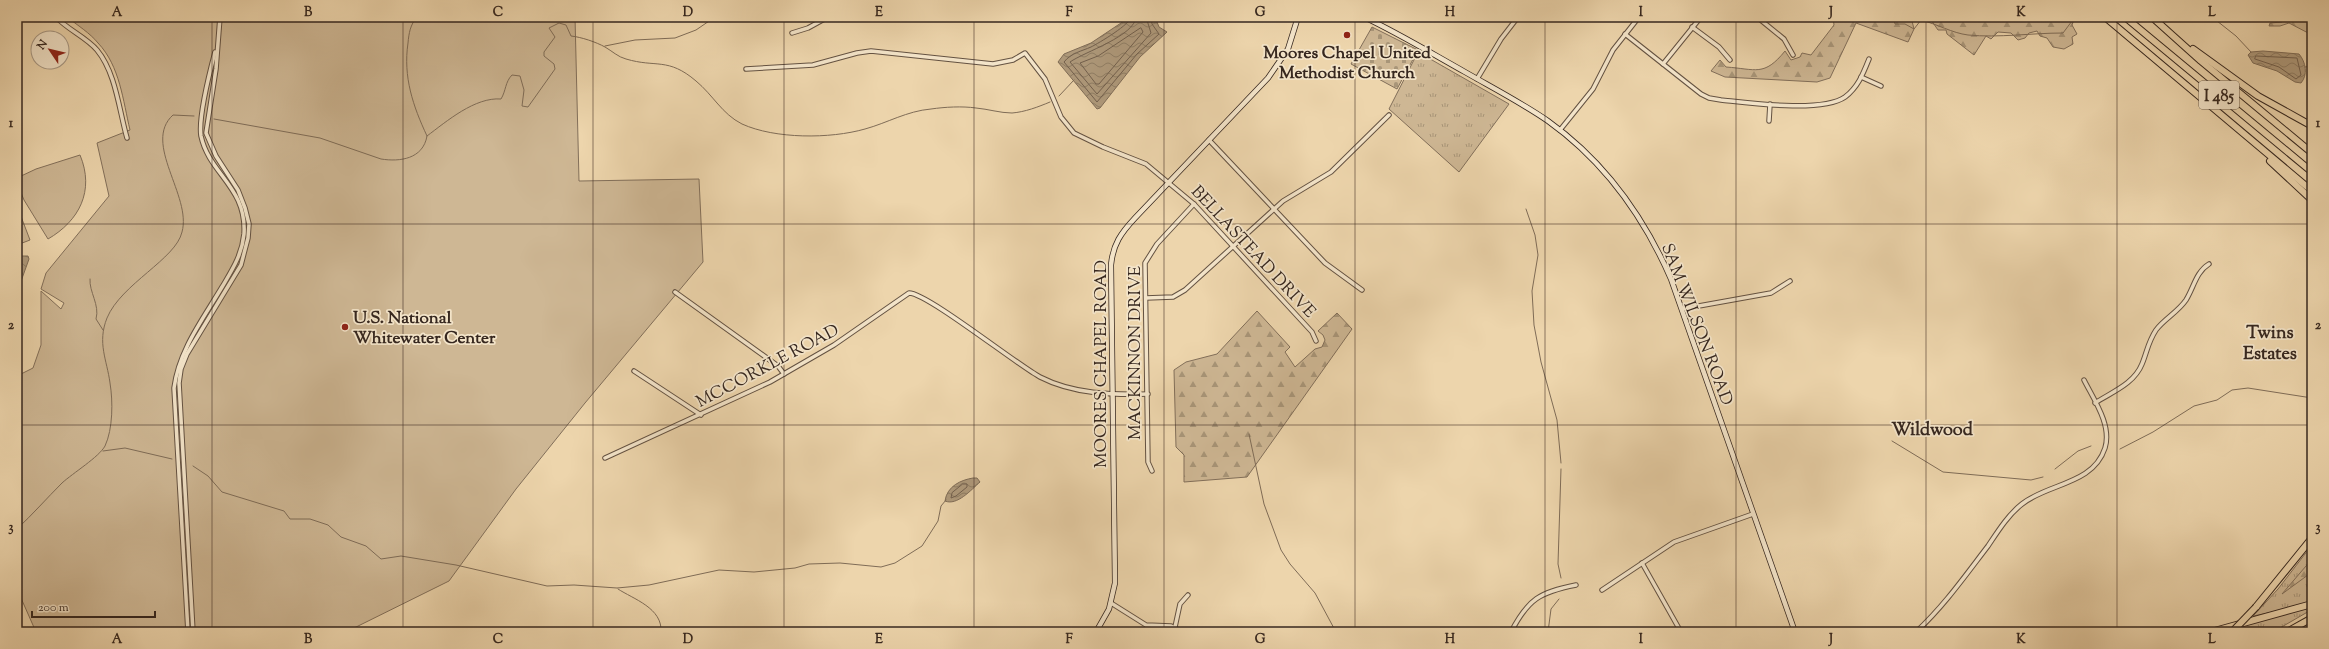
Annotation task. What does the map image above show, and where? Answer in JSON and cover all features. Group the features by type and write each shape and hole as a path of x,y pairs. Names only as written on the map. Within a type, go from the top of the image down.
{"highway":[{"path":"2105,17 2312,191"},
{"name":"I 485","path":"2125,17 2312,172"},
{"name":"I 485","path":"2152,17 2182,42 2201,61 2312,153"},
{"path":"2182,42 2258,96 2312,126"},
{"path":"2248,138 2312,200"},
{"path":"2232,632 2256,607 2312,539"},
{"path":"2211,632 2312,604"},
{"path":"2287,632 2312,618"}],"street":[{"path":"56,17 96,49 103,60 113,85 127,138"},
{"path":"193,632 179,400 181,369 241,264 248,238 249,224 241,196 216,156 206,133 220,17"},
{"path":"792,33 808,28 828,17"},
{"name":"MOORES CHAPEL ROAD","path":"1096,632 1111,603 1115,566 1111,266 1113,248 1121,233 1254,94 1279,64 1293,37 1298,17"},
{"name":"SAM WILSON ROAD","path":"1364,17 1477,79 1525,107 1560,130 1601,168 1641,221 1664,264 1682,309 1795,632"},
{"path":"1477,79 1501,39 1518,17"},
{"path":"1560,130 1593,89 1613,50 1639,17"},
{"path":"1663,64 1701,17"},
{"path":"1757,17 1784,39 1793,55"},
{"path":"1692,27 1718,47 1730,60"},
{"path":"1625,34 1709,98 1770,104 1811,106 1834,102 1849,94 1862,77 1869,59"},
{"path":"188,632 174,388 176,370 189,342 237,261 244,235 242,208 234,190 208,153 201,135 208,85 217,45"},
{"name":"BELLASTEAD DRIVE","path":"746,69 812,65 870,51 994,64 1013,60 1025,53 1045,79 1061,117 1074,133 1103,147 1141,161 1169,182 1194,204 1312,332 1316,341"},
{"path":"1862,77 1881,86"},
{"path":"1769,121 1770,104"},
{"path":"1146,298 1167,298 1181,293 1287,198 1327,175 1389,115"},
{"path":"1209,140 1325,263 1362,290"},
{"name":"MACKINNON DRIVE","path":"1152,471 1148,462 1147,257 1156,244 1194,204"},
{"path":"2095,402 2128,383 2136,375 2143,363 2150,338 2161,324 2180,308 2200,272 2209,264"},
{"path":"1682,309 1771,293 1790,281"},
{"path":"675,292 778,366 784,374"},
{"name":"MCCORKLE ROAD","path":"605,458 701,415 784,374 854,332 901,297 913,293 925,298 1039,376 1057,384 1113,395 1148,394"},
{"path":"634,371 701,415"},
{"path":"1916,632 1946,601 2015,510 2038,493 2078,479 2091,470 2100,459 2105,448 2106,434 2104,422 2084,380"},
{"path":"1602,590 1678,541 1753,514"},
{"path":"1642,563 1681,632"},
{"path":"1511,632 1523,612 1532,601 1550,590 1576,586"},
{"path":"1175,627 1180,604 1188,595"},
{"path":"1111,603 1146,625 1175,627 1182,632"}],"green space":[{"name":"U.S. National Whitewater Center","path":"67,17 575,17 579,181 699,179 703,262 585,403 516,489 449,581 346,632 36,632 17,589 17,376 33,368 41,345 41,291 61,309 64,303 41,289 46,273 109,196 97,143 130,130 120,84 111,62 95,39"},
{"path":"1833,17 1911,17 1914,29 1908,42 1856,23 1830,78 1817,82 1725,77 1711,71 1720,60 1726,67 1759,70 1771,65 1785,51 1791,60 1800,57 1802,53 1811,55 1834,25"},
{"path":"1929,17 2075,17 2072,25 2077,34 2072,37 2073,44 2064,49 2053,47 2047,38 2040,36 2037,31 2029,33 2025,38 2018,40 2011,33 1998,32 1991,39 1986,36 1974,55 1947,34 1946,30 1938,30"},
{"path":"2285,17 2308,17 2312,21 2312,35 2289,23 2280,26 2269,26 2270,23 2282,22"},
{"path":"1372,27 1418,50 1397,89 1351,64"},
{"path":"1418,52 1509,104 1459,172 1389,109"},
{"path":"80,155 86,181 85,193 81,204 76,214 68,223 59,232 48,239 24,200 17,183 19,177 36,169"},
{"path":"17,206 30,240 17,245"},
{"path":"1257,311 1290,347 1285,352 1295,367 1315,349 1322,347 1325,340 1323,335 1318,331 1337,313 1352,329 1247,477 1184,482 1184,455 1176,447 1174,370 1186,362 1217,354"},
{"path":"2312,545 2312,601 2288,609 2253,616 2278,589"},
{"path":"2312,559 2312,572 2282,594"},
{"path":"2309,607 2311,610 2273,632 2237,632 2242,626"}],"water":[{"path":"1130,17 1155,17 1159,27 1167,32 1140,57 1100,108 1097,109 1058,62 1064,54 1091,43"},
{"path":"2263,51 2299,54 2305,65 2305,76 2301,83 2295,82 2277,71 2253,63 2248,55 2251,52"},
{"path":"17,256 28,256 29,259 20,284 17,287"},
{"path":"977,478 980,482 968,493 954,501 945,501 949,491 955,485 964,480"}],"waterway":[{"path":"214,119 320,138 381,159 396,160 416,154 425,144 427,136 417,114 410,91 407,68 409,32 417,17"},
{"path":"605,46 635,40 675,38 696,30 715,17"},
{"path":"1891,17 1894,18 1895,24 1905,24 1914,29 1921,20 1962,34 1980,36 2063,33 2075,17"},
{"path":"2212,17 2236,36 2251,52"},
{"path":"427,136 452,117 471,106 491,99 501,99 512,75 520,76 524,90 522,106 528,107 555,69 554,64 544,56 544,52 555,37 549,28 559,23 566,25 571,36 597,43 623,58 636,62 662,64 677,69 696,81 708,92 723,110 735,120 755,129 770,133 803,136 836,135 865,129 922,110 965,107 1012,113 1027,110 1050,102"},
{"path":"2305,67 2312,66"},
{"path":"1059,96 1074,80"},
{"path":"17,529 62,483 92,460 105,446 110,432 112,398 103,343 104,327 114,306 124,294 170,252 178,242 182,232 183,218 180,202 165,155 163,140 165,127 173,115 194,116"},
{"path":"1526,209 1535,235 1538,255 1532,291 1534,325 1541,362 1557,420 1561,463"},
{"path":"90,279 91,289 97,309 96,319 103,330"},
{"path":"2120,449 2153,432 2194,406 2217,400 2232,390 2248,388 2312,398"},
{"path":"1249,434 1264,504 1281,550 1290,564 1315,593 1336,632"},
{"path":"1892,441 1943,472 2031,480 2043,477"},
{"path":"2055,469 2078,451 2091,446"},
{"path":"103,451 125,448 172,459"},
{"path":"193,466 208,476 222,492 284,511 290,519 310,519 328,525 341,537 366,546 381,559 401,556 456,565 547,586 574,585 617,588 649,585 719,570 754,572 795,568 809,564 840,563 881,567 895,563 922,546 938,521 941,506 946,500"},
{"path":"1561,469 1558,564 1561,578"},
{"path":"618,589 652,610 660,624 661,632"},
{"path":"1548,632 1551,609 1559,599"}],"place":[{"name":"Moores Chapel United Methodist Church","path":"1347,35"},
{"name":"U.S. National Whitewater Center","path":"345,327"}],"district":[{"name":"Twins Estates","path":"2270,342"},
{"name":"Wildwood","path":"1932,429"}]}
